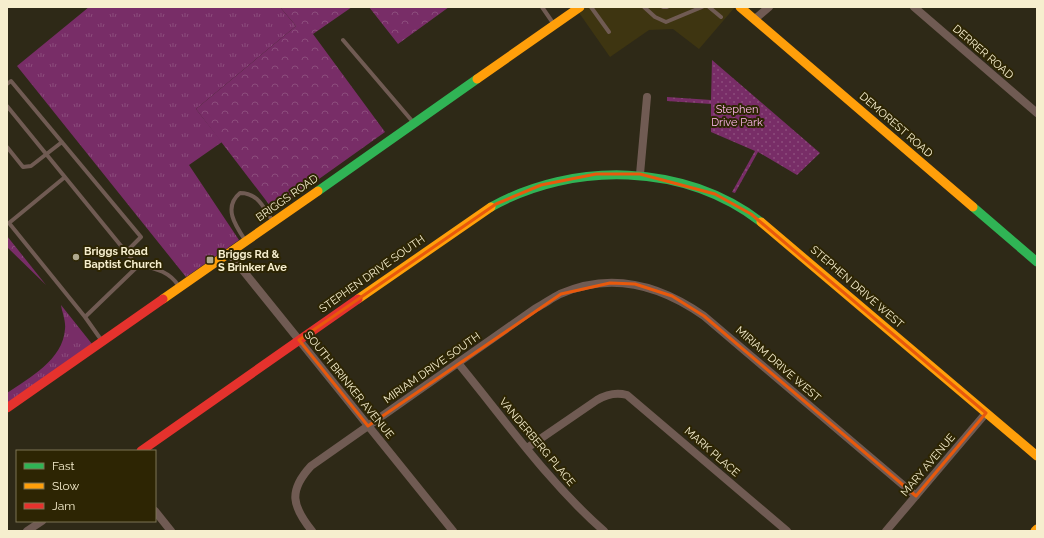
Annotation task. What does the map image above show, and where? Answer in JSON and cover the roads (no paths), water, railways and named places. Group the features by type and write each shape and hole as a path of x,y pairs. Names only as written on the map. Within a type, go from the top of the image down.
{"street":[{"name":"BRIGGS ROAD","path":"7,408 580,7"},
{"name":"DEMOREST ROAD","path":"740,7 1037,262"},
{"path":"755,20 769,7"},
{"name":"DERRER ROAD","path":"914,7 1037,113"},
{"path":"640,174 647,97"},
{"name":"STEPHEN DRIVE SOUTH","path":"142,450 453,232 496,204 541,185 596,174 640,174"},
{"name":"STEPHEN DRIVE WEST","path":"640,174 678,182 715,194 751,214 795,249 1037,456"},
{"name":"SOUTH BRINKER AVENUE","path":"229,253 453,531"},
{"name":"MIRIAM DRIVE SOUTH","path":"312,531 303,520 296,504 295,488 302,476 311,466 536,308 561,294 584,287 610,283"},
{"name":"MIRIAM DRIVE WEST","path":"610,283 635,284 655,289 672,296 704,316 916,496"},
{"name":"VANDERBERG PLACE","path":"458,363 580,510 604,531"},
{"name":"MARK PLACE","path":"527,448 597,400 608,394 620,393 634,399 788,531"},
{"name":"MARY AVENUE","path":"886,531 986,413"},
{"path":"156,512 171,531"},
{"path":"29,531 41,522"}],"lane":[{"path":"542,7 554,25"},
{"path":"591,7 609,32"},
{"path":"644,7 656,17 666,22 702,7"},
{"path":"709,7 721,17"},
{"path":"343,40 414,123"},
{"path":"7,84 11,81 141,238 126,252"},
{"path":"7,106 135,264 159,269 174,279 180,287"},
{"path":"7,147 22,167 31,166 62,142"},
{"path":"65,177 9,223 103,341"},
{"path":"246,241 237,227 231,207 234,198 240,193 250,193 259,200 273,222"},
{"path":"85,317 140,264"}],"place":[{"name":"Briggs Road Baptist Church","path":"76,257"},
{"name":"Briggs Rd & S Brinker Ave","path":"210,260"}],"park label":[{"name":"Stephen Drive Park","path":"737,115"}]}
